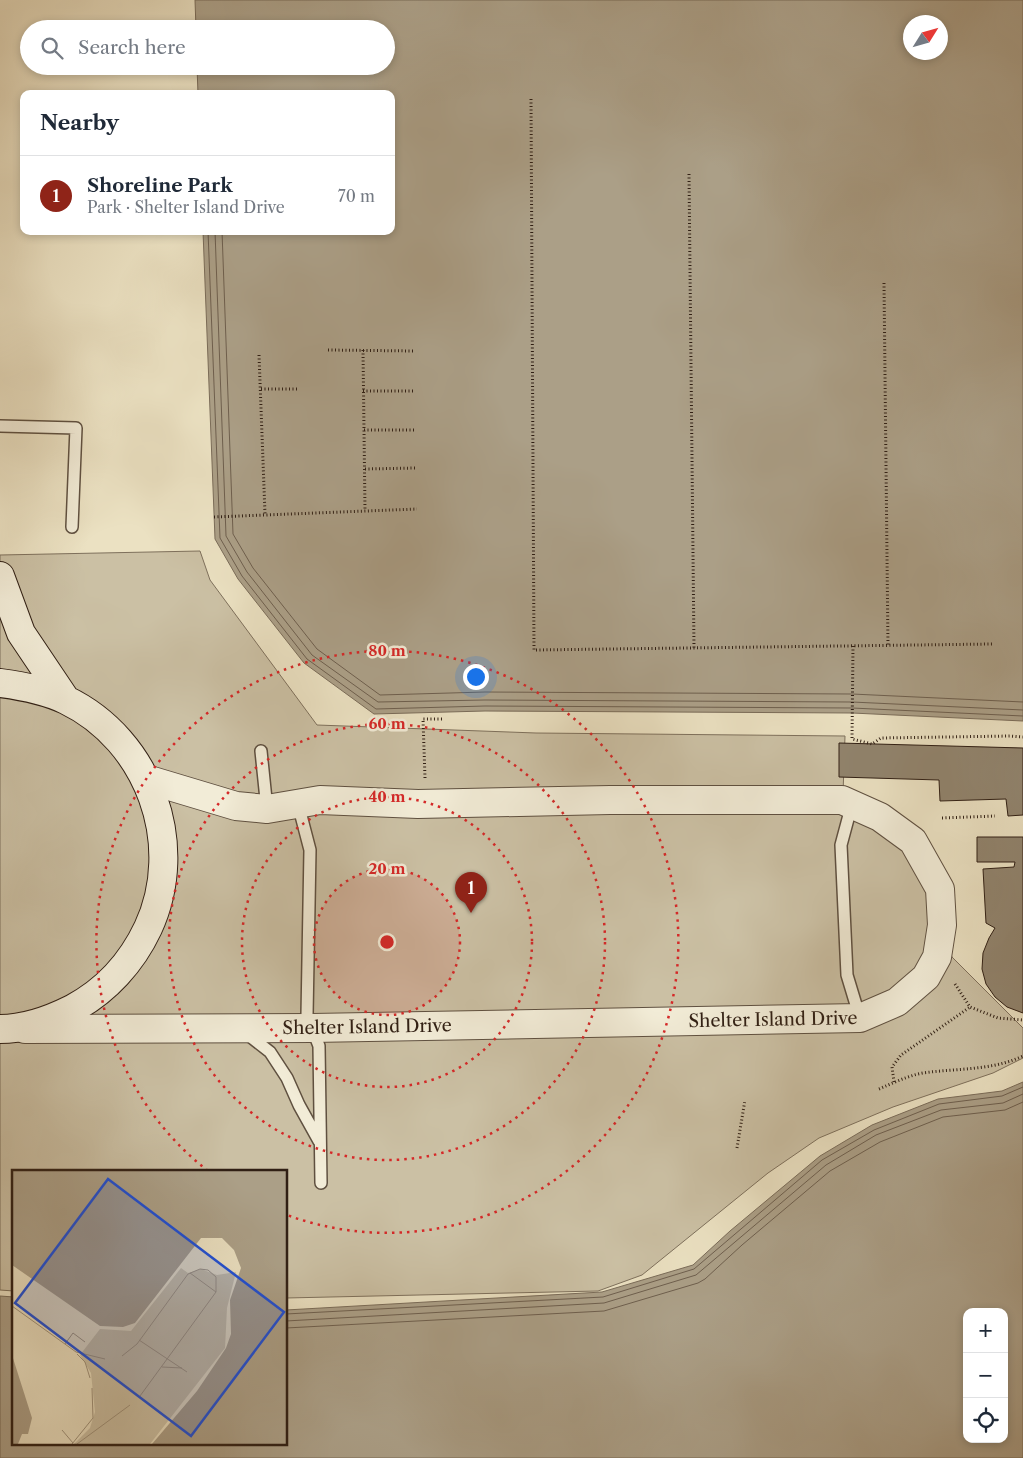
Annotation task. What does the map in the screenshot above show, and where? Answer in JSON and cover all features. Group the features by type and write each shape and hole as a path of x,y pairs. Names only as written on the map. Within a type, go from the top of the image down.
{"street":[{"path":"0,576 21,633 66,700"},
{"name":"Shelter Island Drive","path":"0,683 43,691 66,700 90,714 112,733 131,754 146,779 156,805 162,832 164,861 161,889 154,916 142,941 120,972 85,1002 60,1015 33,1024 3,1029"},
{"name":"Shelter Island Drive","path":"3,1029 312,1028 860,1018 897,1002 926,977 937,957 942,925 940,889 914,841 880,817 842,800 610,800 418,804 320,800 267,809 236,806 146,779"}],"lane":[{"path":"0,426 76,428 72,527"},
{"path":"262,751 267,809"},
{"path":"298,804 310,850 307,1015 319,1046 321,1183"},
{"path":"852,804 841,845 847,975 860,1018"},
{"path":"239,1028 270,1052 287,1078 299,1105 320,1143"}],"path":[{"path":"530,99 534,650 992,644"},
{"path":"689,174 694,648"},
{"path":"884,283 888,646"},
{"path":"328,350 414,350"},
{"path":"363,350 365,510"},
{"path":"260,355 265,514"},
{"path":"260,389 298,389"},
{"path":"363,391 415,391"},
{"path":"364,430 414,430"},
{"path":"364,470 416,468"},
{"path":"214,517 365,510 417,510"},
{"path":"853,646 852,739 872,744 881,738 1023,737"},
{"path":"425,786 423,719 444,719"},
{"path":"942,818 995,816"},
{"path":"954,984 970,1007 998,1018 1023,1020"},
{"path":"894,1082 892,1067 901,1055 970,1007"},
{"path":"878,1089 894,1082 923,1074 981,1069 1008,1063 1023,1056"},
{"path":"737,1148 745,1100"}],"shaded area":[{"path":"200,551 210,580 317,725 536,733 845,736 843,794 900,830 942,927 952,957 1023,1028 1023,1058 993,1073 893,1107 819,1138 768,1173 642,1275 598,1291 288,1298 288,1170 12,1170 12,1291 0,1290 0,555"}],"water":[{"path":"195,0 1023,0 1023,721 852,713 485,711 374,714 304,663 238,579 215,539 203,235 395,235 395,90 198,90 197,75 395,75 395,20 196,20"},
{"path":"1023,1082 1023,1458 0,1458 0,1296 12,1297 12,1446 288,1446 288,1310 602,1292 693,1265 730,1231 820,1156 872,1125 938,1099 1002,1091"}],"building":[{"path":"839,743 1023,748 1023,815 1008,816 1006,799 940,801 939,780 839,777"},
{"path":"977,837 1023,837 1023,1013 1007,1007 995,997 986,984 982,969 983,953 995,928 986,923 983,869 1014,867 1015,862 977,862"}],"place":[{"name":"Shoreline Park","path":"471,913"}]}
